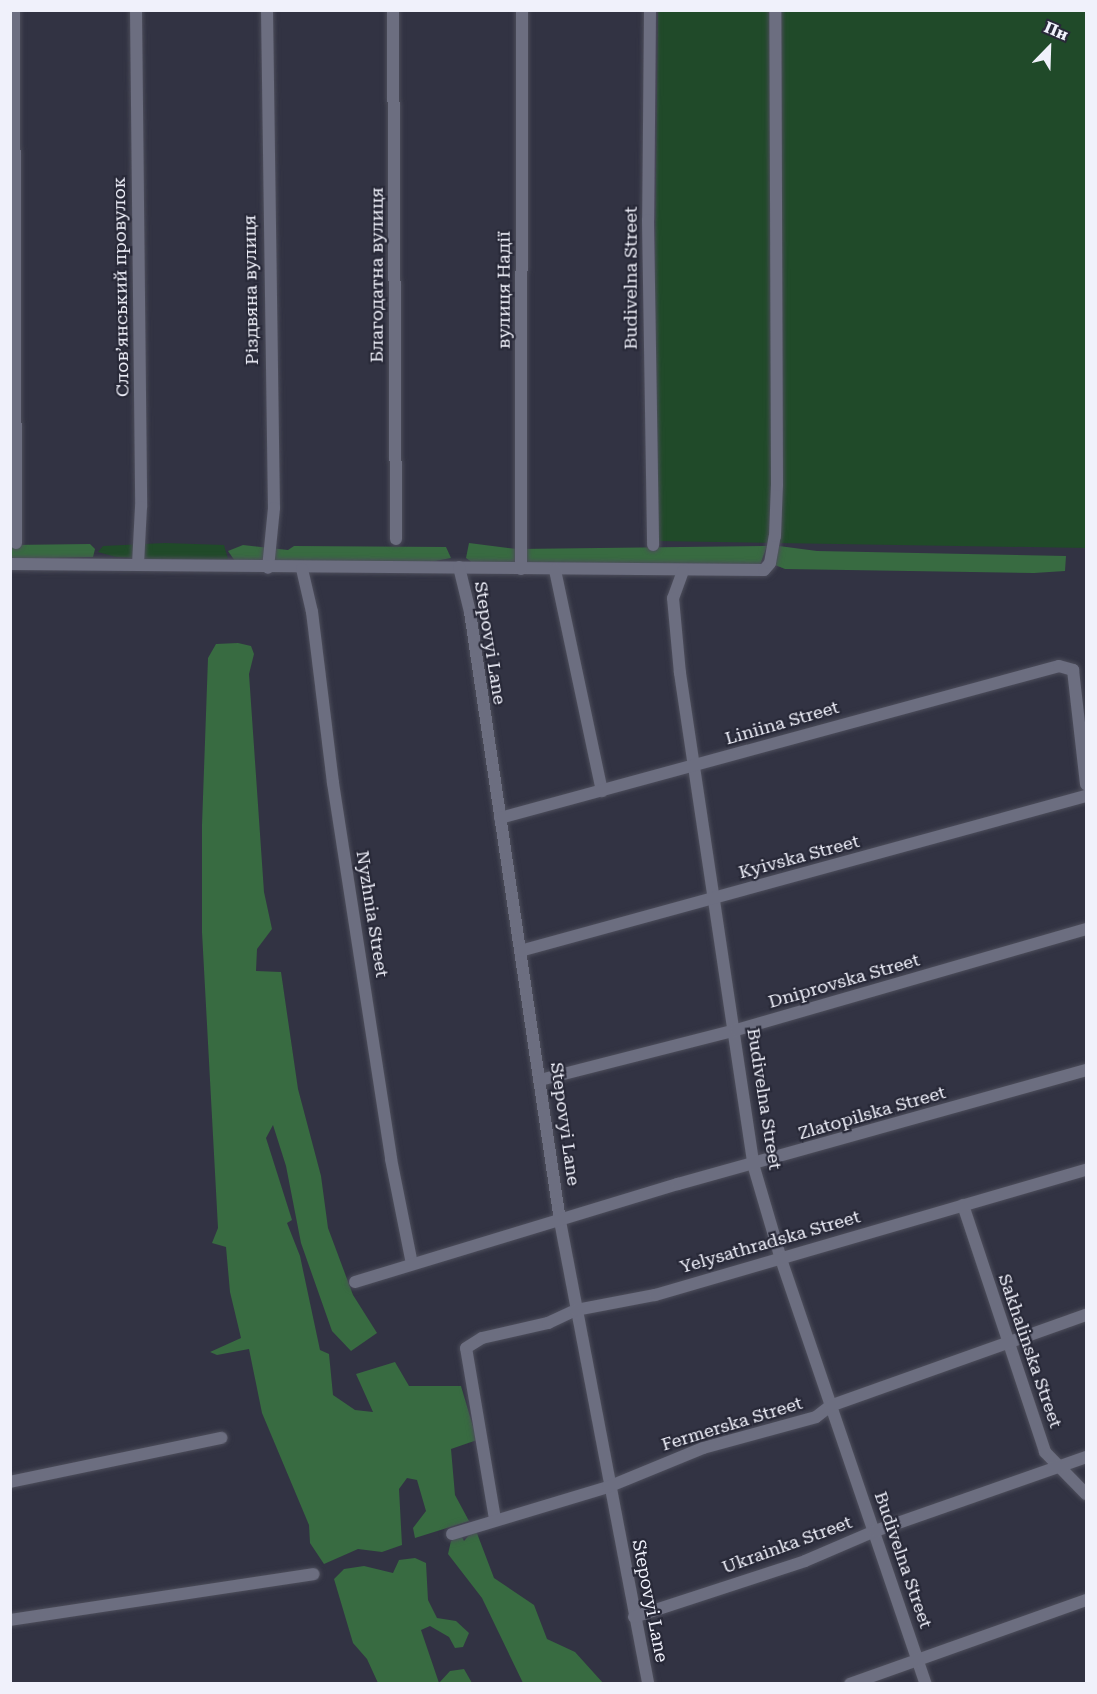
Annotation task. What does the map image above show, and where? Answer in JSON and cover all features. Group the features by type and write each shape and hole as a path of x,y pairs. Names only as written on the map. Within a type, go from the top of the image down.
{"street":[{"path":"14,10 16,543"},
{"name":"Словʼянський провулок","path":"136,10 138,564"},
{"name":"Різдвяна вулиця","path":"267,10 274,508 268,568"},
{"name":"Благодатна вулиця","path":"393,10 396,539"},
{"name":"вулиця Надії","path":"521,569 522,10"},
{"name":"Budivelna Street","path":"650,10 648,232 653,545"},
{"path":"10,564 138,564 302,569 459,567 555,570 764,570 770,563 775,536 775,10"},
{"name":"Stepovyi Lane","path":"459,567 470,612 560,1221 608,1486 648,1683"},
{"name":"Nyzhnia Street","path":"302,569 312,612 333,783 391,1159 412,1264"},
{"path":"555,570 602,791"},
{"name":"Budivelna Street","path":"683,571 673,598 693,766 736,1030 753,1164 781,1259 926,1683"},
{"name":"Liniina Street","path":"500,818 1032,671 1059,666 1073,670 1086,784"},
{"name":"Kyivska Street","path":"520,951 1086,796"},
{"name":"Dniprovska Street","path":"540,1080 736,1030 1086,929"},
{"name":"Zlatopilska Street","path":"355,1282 753,1164 1086,1070"},
{"name":"Yelysathradska Street","path":"495,1519 466,1348 482,1338 548,1323 576,1310 656,1295 1086,1170"},
{"name":"Sakhalinska Street","path":"963,1205 1045,1452 1086,1494"},
{"name":"Fermerska Street","path":"452,1534 608,1486 703,1448 816,1417 830,1406 1086,1315"},
{"path":"10,1482 221,1438"},
{"name":"Ukrainka Street","path":"634,1617 805,1560 875,1531 988,1494 1086,1457"},
{"path":"10,1620 314,1574"},
{"path":"850,1683 1086,1600"}],"green space":[{"path":"658,11 1086,11 1086,548 656,541 654,324"},
{"path":"165,543 224,545 228,559 205,562 116,557 98,552 103,546"},
{"path":"469,543 517,549 767,546 760,565 473,563 466,558"},
{"path":"90,544 95,549 93,557 11,559 10,545"},
{"path":"243,545 288,550 294,546 446,547 451,558 419,564 237,564 228,551"},
{"path":"779,546 817,551 1066,556 1065,571 1034,573 785,569 775,565"},
{"path":"238,643 251,646 254,654 249,674 264,892 272,929 257,949 256,971 281,972 298,1089 321,1176 328,1228 353,1295 377,1333 351,1351 332,1331 301,1243 286,1166 273,1125 266,1138 292,1220 287,1223 300,1256 320,1350 329,1354 333,1395 355,1410 373,1412 356,1374 395,1362 409,1386 461,1386 477,1440 451,1449 455,1495 469,1521 415,1538 413,1528 426,1511 417,1480 407,1478 399,1489 402,1545 382,1552 358,1549 324,1564 310,1543 309,1525 262,1413 249,1349 217,1355 210,1352 241,1338 230,1292 226,1247 212,1243 218,1228 202,932 202,825 208,658 216,644"},
{"path":"475,1528 494,1578 534,1605 547,1639 575,1652 603,1683 523,1683 482,1598 448,1554 451,1541 461,1535 464,1541"},
{"path":"415,1558 426,1563 428,1600 437,1618 456,1621 469,1633 463,1647 455,1648 449,1637 430,1626 421,1630 439,1683 378,1683 367,1659 353,1643 334,1579 344,1569 364,1566 393,1573 399,1560"},
{"path":"464,1669 472,1683 439,1683 450,1671"}]}
